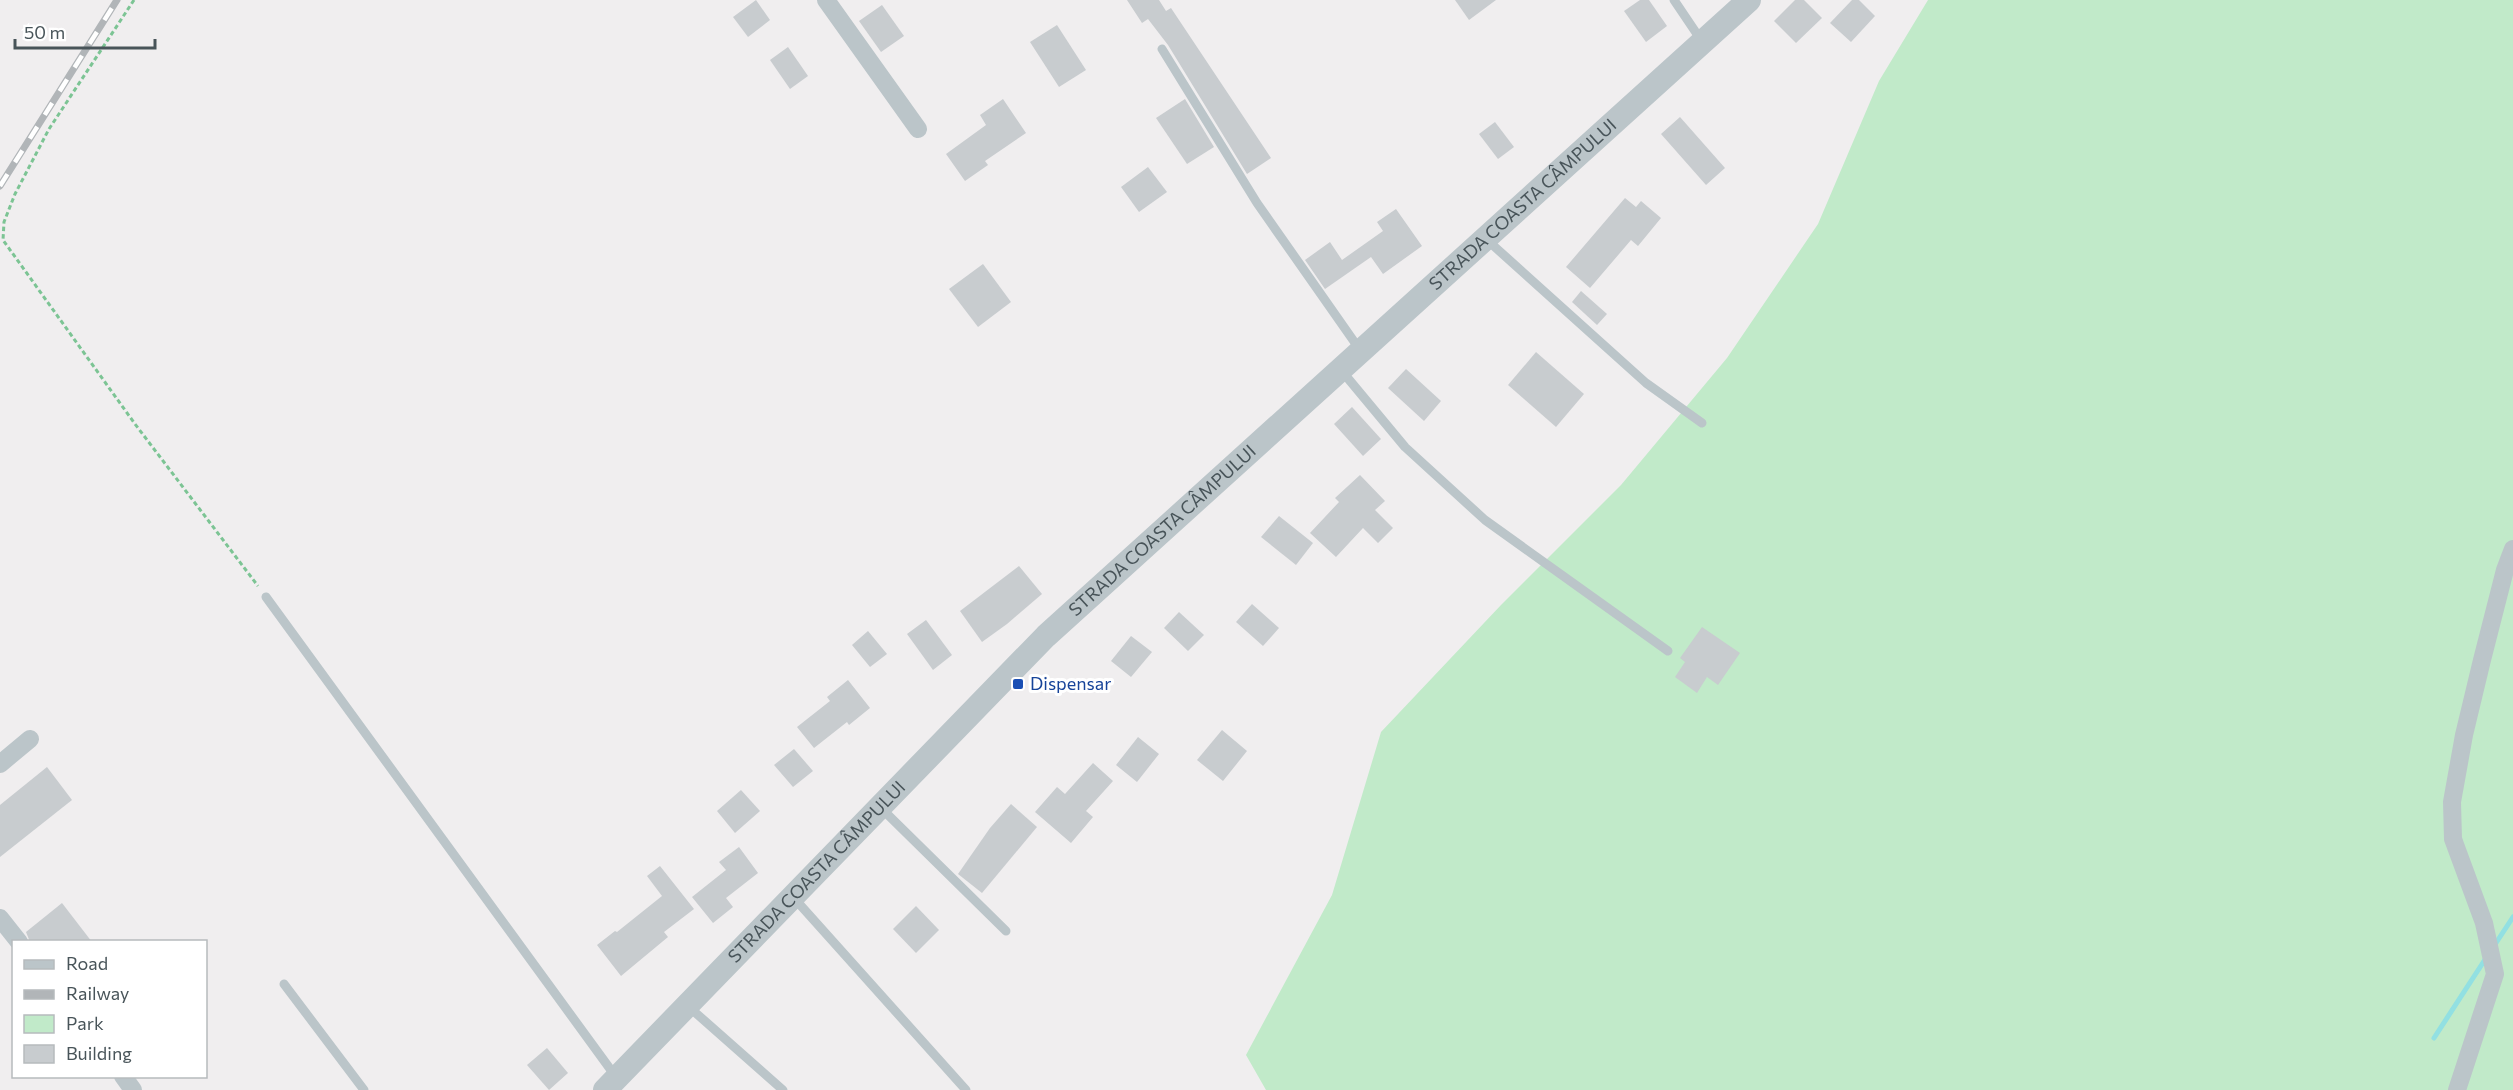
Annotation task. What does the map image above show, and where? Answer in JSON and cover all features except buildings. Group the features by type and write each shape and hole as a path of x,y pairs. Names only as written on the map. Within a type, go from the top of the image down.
{"street":[{"path":"826,0 918,129"},
{"name":"STRADA COASTA CÂMPULUI","path":"610,1084 1046,636 1749,0"},
{"path":"2457,1090 2495,974 2484,923 2453,839 2452,802 2464,735 2482,660 2505,570 2513,549"},
{"path":"0,764 30,739"},
{"path":"0,918 16,940"},
{"path":"124,1078 133,1090"}],"lane":[{"path":"1674,0 1703,42"},
{"path":"1162,49 1257,203 1361,352"},
{"path":"1486,239 1646,383 1702,423"},
{"path":"1341,370 1405,447 1485,520 1668,651"},
{"path":"266,597 610,1084"},
{"path":"880,806 1006,932"},
{"path":"793,896 966,1090"},
{"path":"284,984 364,1090"},
{"path":"687,1005 783,1090"}],"path":[{"path":"0,232 15,194 49,129 134,0"},
{"path":"3,228 3,240 135,424 266,597"}],"green space":[{"path":"1928,0 2513,0 2513,1090 1266,1090 1246,1055 1332,895 1381,732 1501,605 1621,485 1727,358 1818,224 1879,81"}],"waterway":[{"path":"2494,946 2513,917"},
{"path":"2434,1038 2486,958"}],"railway":[{"path":"0,186 117,0"}],"place":[{"name":"Dispensar","path":"1018,684"}]}
